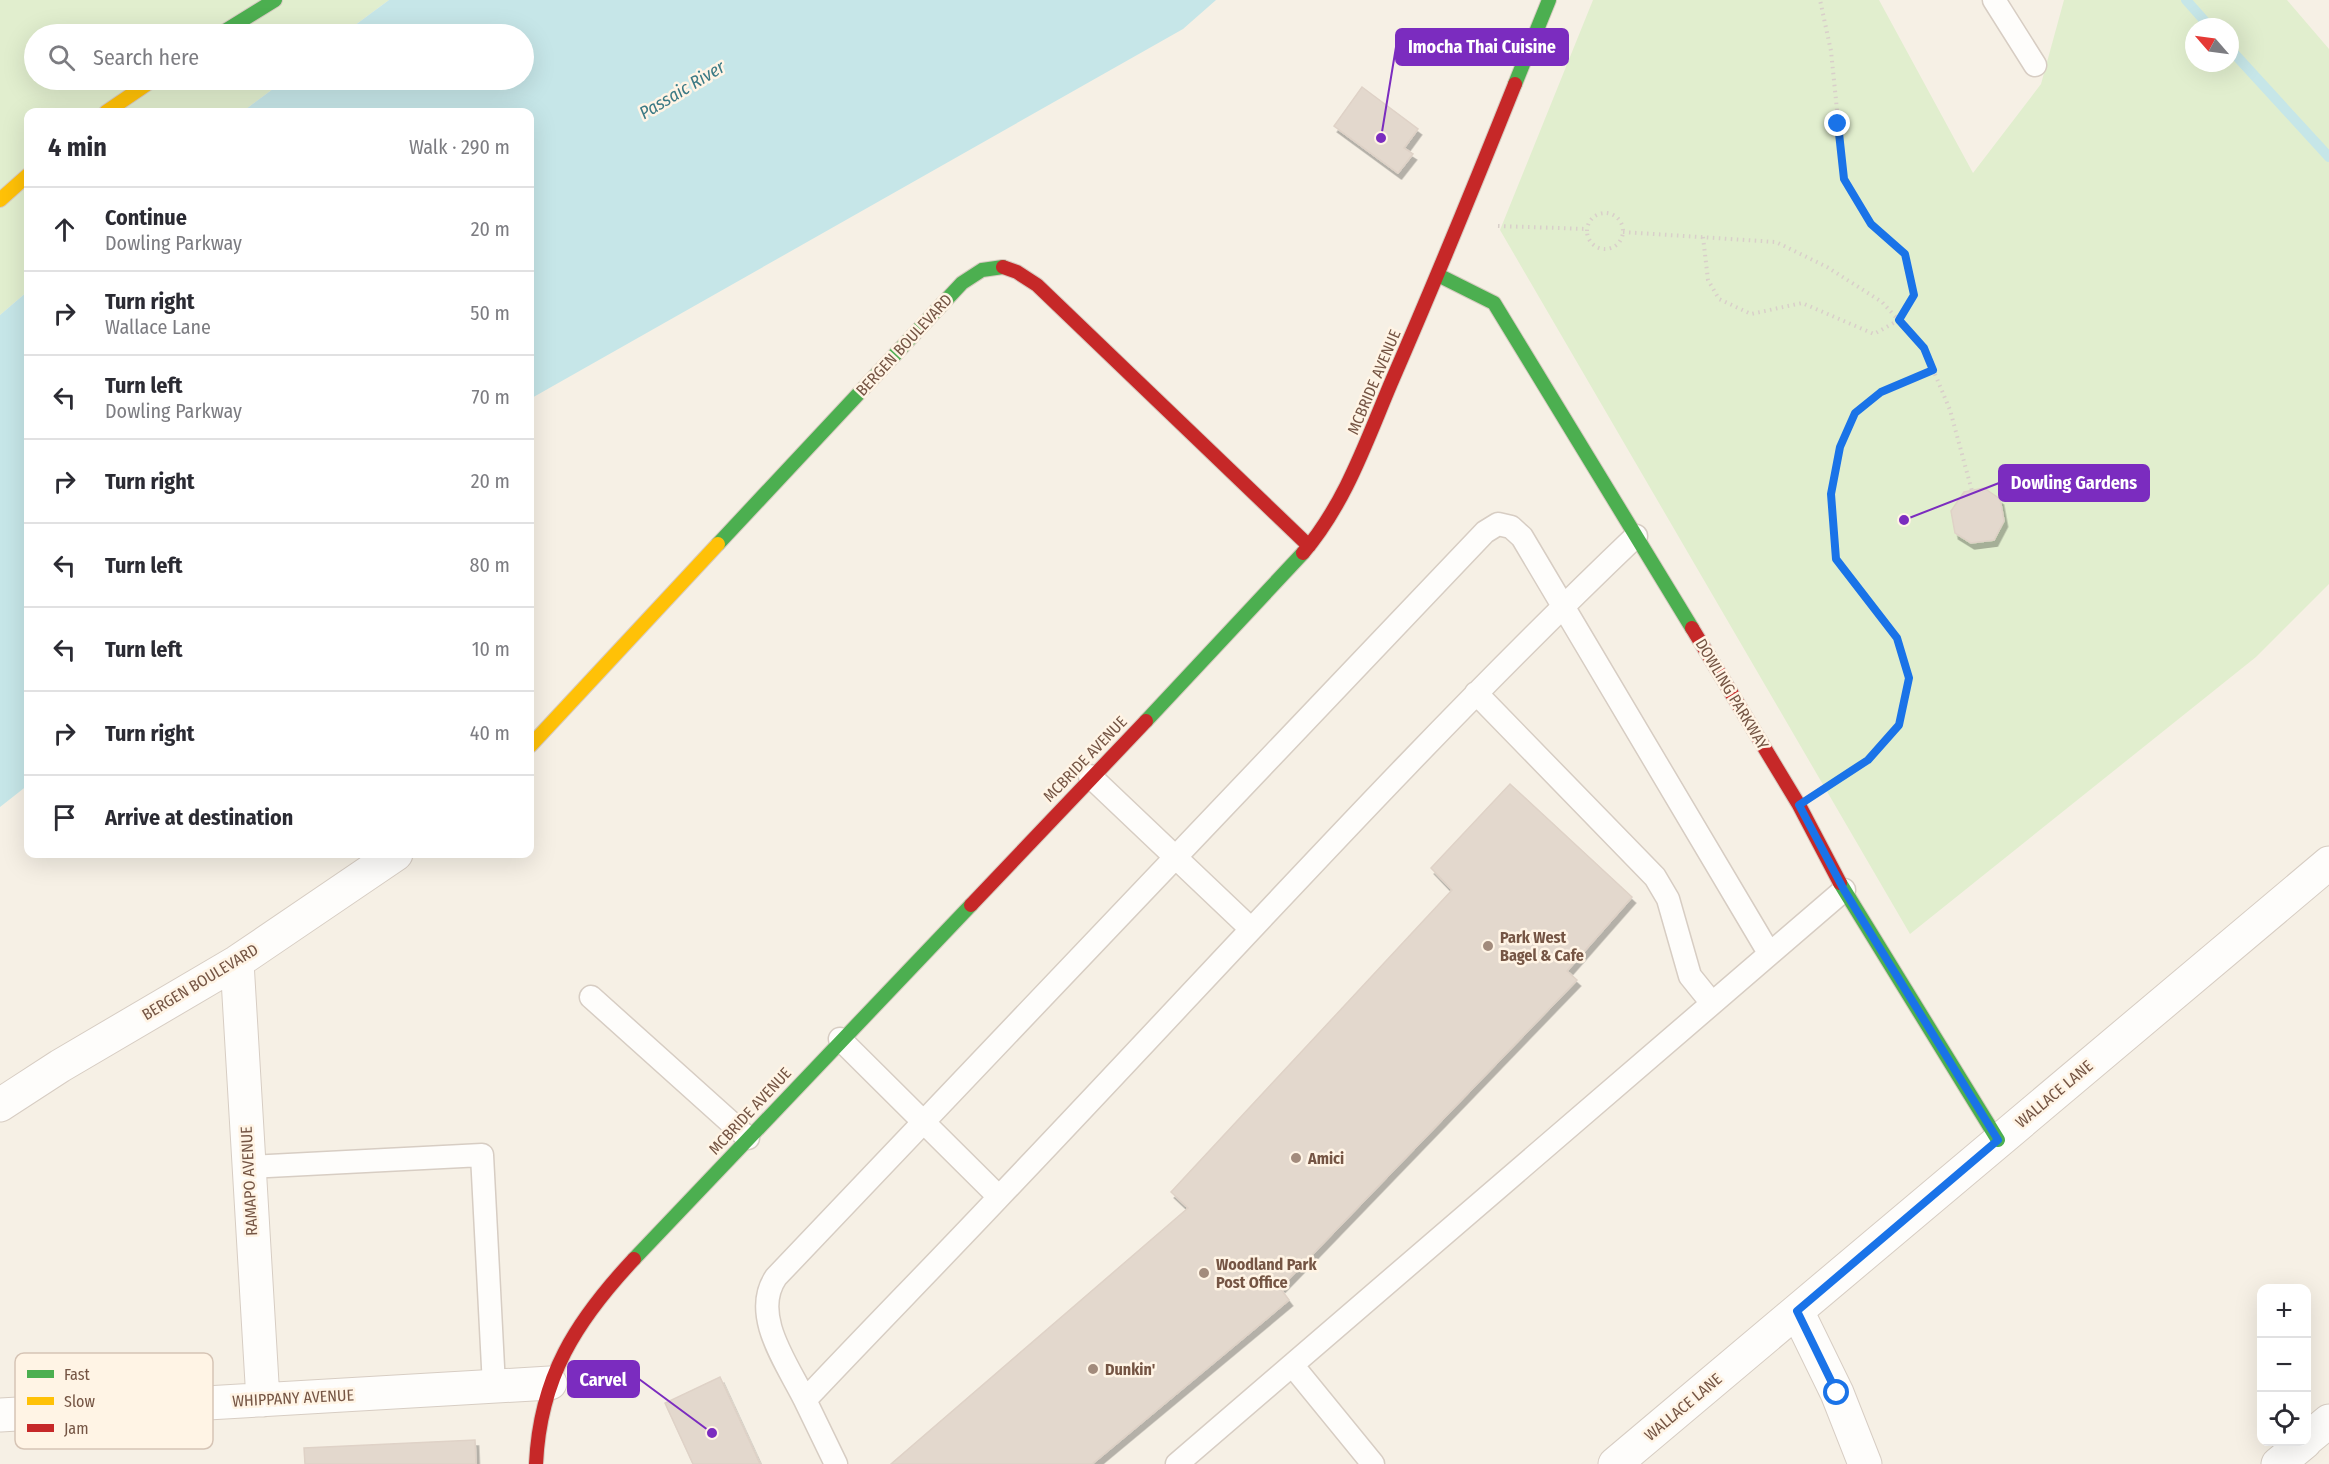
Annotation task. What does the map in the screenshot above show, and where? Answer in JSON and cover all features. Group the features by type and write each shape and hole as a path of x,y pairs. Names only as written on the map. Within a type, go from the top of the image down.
{"street":[{"path":"236,24 275,0"},
{"name":"MCBRIDE AVENUE","path":"536,1464 542,1415 550,1383 565,1347 598,1297 1322,532 1343,495 1438,275 1550,0"},
{"path":"112,108 138,90"},
{"path":"0,200 24,179"},
{"name":"BERGEN BOULEVARD","path":"534,742 962,283 976,271 995,266 1016,269 1037,285 1310,546"},
{"name":"DOWLING PARKWAY","path":"1438,275 1494,303 1799,805 1844,890 1998,1140"},
{"name":"BERGEN BOULEVARD","path":"0,1105 60,1066 237,962 390,858"},
{"name":"WALLACE LANE","path":"1615,1464 2329,863"},
{"name":"RAMAPO AVENUE","path":"237,962 263,1400"},
{"path":"1797,1311 1837,1393 1865,1464"},
{"name":"WHIPPANY AVENUE","path":"213,1403 550,1383"},
{"name":"WHIPPANY AVENUE","path":"0,1415 15,1414"},
{"path":"2311,1437 2329,1421"},
{"path":"2278,1464 2300,1446"}],"lane":[{"path":"1994,0 2035,65"},
{"path":"836,1464 767,1315 766,1297 770,1287 1173,856 1485,532 1498,524 1511,527 1522,537 1562,608 1769,952"},
{"path":"805,1400 999,1197 1250,928 1476,693 1636,536"},
{"path":"1476,693 1655,878 1668,899 1690,976 1711,1002"},
{"path":"1090,776 1250,928"},
{"path":"1177,1464 1769,952 1844,890"},
{"path":"591,997 748,1138"},
{"path":"840,1040 999,1197"},
{"path":"248,1167 482,1155 494,1386"},
{"path":"1293,1366 1373,1464"}],"path":[{"path":"1703,237 1708,279 1719,299 1751,314 1802,303 1874,334 1899,320 1914,295 1905,254 1871,224 1844,179 1831,51 1820,0"},
{"path":"1603,213 1619,220 1623,232 1615,246 1603,249 1593,245 1587,229 1592,218 1603,213"},
{"path":"1459,224 1587,229"},
{"path":"1623,232 1776,242 1827,267 1882,302 1924,348 1950,410 1972,490"},
{"path":"1799,805 1868,760 1899,725 1909,678 1897,638 1836,559 1831,494 1840,447 1855,413 1881,392 1933,370"}],"green space":[{"path":"0,0 389,0 357,24 24,24 24,90 272,90 247,108 24,108 24,294 0,315"},
{"path":"1593,0 1879,0 1973,173 2041,84 2064,0 2287,0 2329,49 2329,584 2256,657 1910,934 1500,230"}],"water":[{"name":"Passaic River","path":"389,0 1216,0 1183,29 534,397 534,108 247,108 272,90 534,90 534,24 357,24"},
{"path":"24,294 24,788 0,807 0,315"}],"building":[{"path":"1362,87 1418,129 1404,148 1413,154 1398,173 1334,126"},
{"path":"1984,488 2000,499 2004,521 1994,540 1971,543 1955,533 1951,511 1964,492"},
{"path":"1510,784 1632,897 1567,971 1577,980 1280,1288 1289,1300 1092,1464 891,1464 1188,1208 1171,1192 1452,890 1431,868"},
{"path":"720,1377 760,1464 693,1464 665,1403"},
{"path":"475,1440 476,1464 305,1464 304,1448"}],"waterway":[{"path":"2186,0 2202,18"},
{"path":"2239,59 2329,157"}],"traffic: fast":[{"path":"236,24 275,0"},
{"path":"1515,84 1549,0"},
{"path":"718,544 962,283 982,270 1003,267"},
{"path":"1438,275 1494,303 1692,628"},
{"path":"1146,721 1303,553"},
{"path":"1840,883 1998,1140"},
{"path":"634,1259 971,905"}],"traffic: slow":[{"path":"112,108 138,90"},
{"path":"0,200 24,179"},
{"path":"534,742 718,544"}],"traffic: jam":[{"path":"1303,553 1331,514 1363,450 1515,84"},
{"path":"1003,267 1017,272 1037,285 1309,546"},
{"path":"1692,628 1799,805 1840,883"},
{"path":"971,905 1146,721"},
{"path":"536,1464 539,1433 553,1377 579,1328 613,1282 634,1259"}],"place":[{"name":"Imocha Thai Cuisine","path":"1381,138"},
{"name":"Dowling Gardens","path":"1904,520"},
{"name":"Park West Bagel & Cafe","path":"1488,946"},
{"name":"Amici","path":"1296,1158"},
{"name":"Woodland Park Post Office","path":"1204,1273"},
{"name":"Dunkin'","path":"1093,1369"},
{"name":"Carvel","path":"712,1433"}],"route":[{"path":"1837,1393 1797,1311 1998,1140 1844,890 1799,805 1868,760 1899,725 1909,678 1897,638 1836,559 1831,494 1840,447 1855,413 1881,392 1933,370 1924,348 1899,320 1914,295 1905,254 1871,224 1844,179 1838,124"}]}
